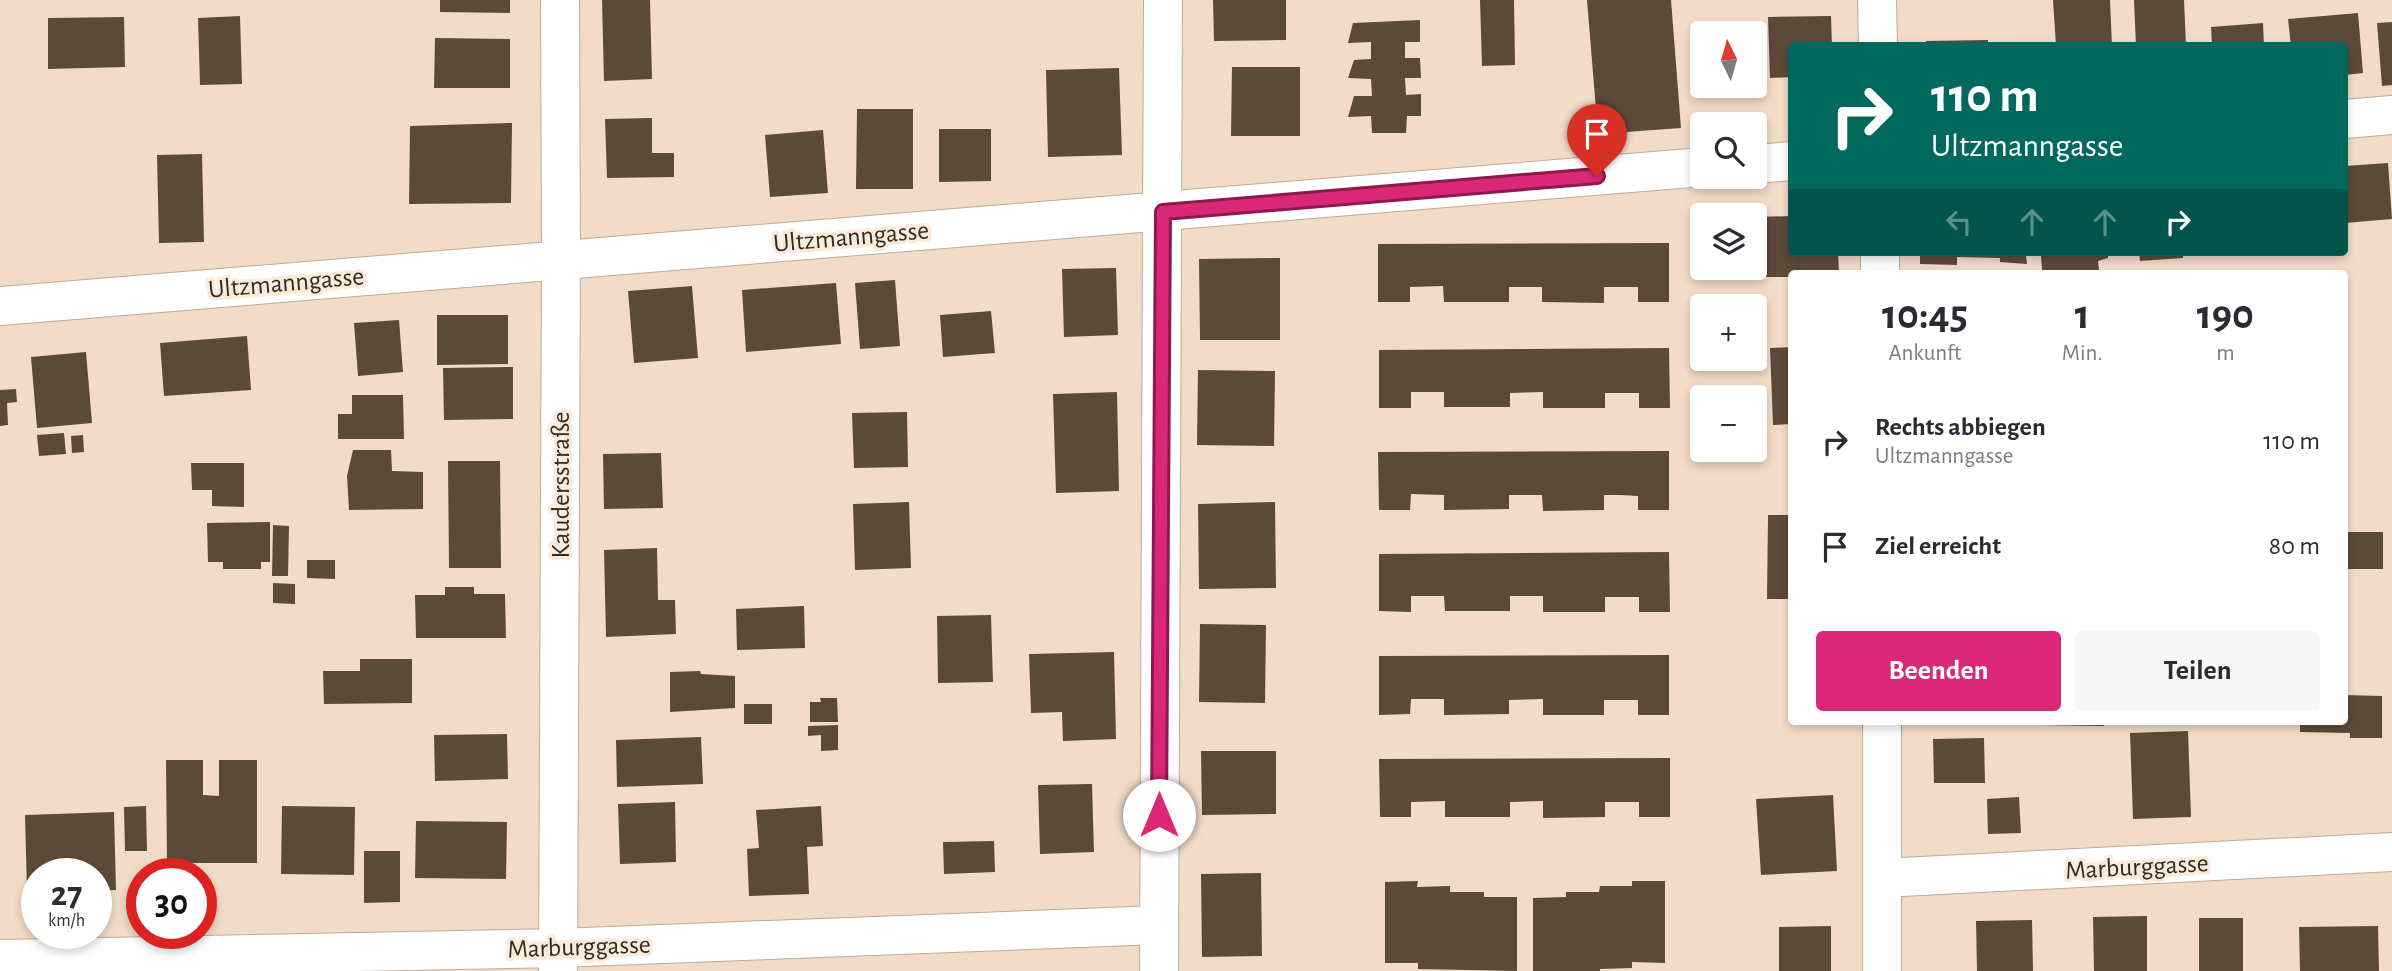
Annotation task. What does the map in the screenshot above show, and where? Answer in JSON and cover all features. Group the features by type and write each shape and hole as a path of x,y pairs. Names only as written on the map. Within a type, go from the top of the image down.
{"street":[{"name":"Kaudersstraße","path":"558,959 560,0"},
{"path":"1159,971 1163,0"},
{"path":"1877,0 1878,42"},
{"path":"2348,119 2392,115"},
{"path":"1767,163 1788,162"},
{"name":"Ultzmanngasse","path":"0,306 1690,168"},
{"path":"1882,725 1882,971"},
{"name":"Marburggasse","path":"1882,878 2392,852"},
{"name":"Marburggasse","path":"0,959 558,959 1159,925"}],"building":[{"path":"440,0 510,0 510,13 440,12"},
{"path":"602,0 650,0 652,79 604,81"},
{"path":"1213,0 1286,0 1286,40 1214,41"},
{"path":"1480,0 1514,0 1515,65 1482,66"},
{"path":"1587,0 1671,0 1681,128 1598,134"},
{"path":"2053,0 2110,0 2112,42 2056,42"},
{"path":"2134,0 2184,0 2186,42 2136,42"},
{"path":"2358,13 2363,73 2348,75 2348,42 2291,42 2288,19"},
{"path":"240,16 242,84 200,85 198,18"},
{"path":"1831,16 1832,42 1788,42 1788,77 1770,78 1768,17"},
{"path":"124,17 125,67 48,69 48,18"},
{"path":"1420,20 1420,42 1405,42 1405,58 1420,58 1421,78 1405,78 1406,95 1421,94 1421,116 1407,116 1406,133 1372,133 1371,116 1348,117 1354,96 1372,96 1371,79 1348,78 1354,60 1371,59 1371,42 1348,43 1353,23"},
{"path":"2392,22 2392,85 2382,86 2377,23"},
{"path":"2263,23 2264,42 2212,42 2211,27"},
{"path":"435,38 510,39 510,88 434,88"},
{"path":"1988,40 1988,42 1926,42"},
{"path":"1232,67 1300,67 1300,136 1231,136"},
{"path":"1119,68 1122,155 1048,157 1046,70"},
{"path":"857,109 913,109 913,189 856,189"},
{"path":"652,118 652,153 674,153 674,177 607,178 605,119"},
{"path":"512,123 511,203 409,204 410,126"},
{"path":"939,129 991,129 991,181 939,182"},
{"path":"823,130 828,193 770,197 765,135"},
{"path":"202,154 204,242 159,243 157,155"},
{"path":"2388,163 2392,219 2348,223 2348,166"},
{"path":"1788,216 1788,256 1838,256 1839,270 1788,270 1788,277 1767,277 1767,217"},
{"path":"1669,243 1669,302 1638,302 1638,287 1604,287 1604,303 1542,302 1542,287 1509,287 1509,302 1444,302 1443,286 1410,287 1410,302 1378,302 1378,244"},
{"path":"1920,256 2026,256 2027,264 2000,262 2000,258 1957,257 1957,265 1920,264"},
{"path":"2041,256 2108,256 2098,261 2099,270 2042,270"},
{"path":"2139,256 2183,256 2183,258 2140,261"},
{"path":"1280,258 1280,340 1200,340 1199,259"},
{"path":"1116,268 1118,335 1064,337 1062,269"},
{"path":"895,280 900,346 860,349 855,283"},
{"path":"836,283 841,344 746,352 742,290"},
{"path":"692,286 698,358 634,363 628,291"},
{"path":"991,311 995,353 943,357 940,315"},
{"path":"437,315 508,315 508,364 437,365"},
{"path":"399,320 403,372 358,376 354,323"},
{"path":"247,336 251,390 164,396 160,343"},
{"path":"1788,347 1788,424 1773,425 1770,348"},
{"path":"1669,348 1670,408 1639,408 1639,393 1605,393 1605,408 1543,408 1543,392 1510,393 1510,407 1444,407 1444,392 1411,392 1411,408 1379,408 1379,350"},
{"path":"86,352 92,423 37,428 31,357"},
{"path":"513,367 513,419 444,420 443,368"},
{"path":"1198,370 1275,371 1274,446 1197,445"},
{"path":"16,389 17,402 7,403 8,425 0,426 0,390"},
{"path":"1117,392 1119,491 1056,493 1053,394"},
{"path":"352,395 403,395 404,439 338,439 338,414 352,414"},
{"path":"907,412 908,467 854,468 852,413"},
{"path":"64,433 66,454 39,456 37,435"},
{"path":"83,435 84,452 72,453 71,436"},
{"path":"353,450 391,450 392,471 423,472 423,509 349,510 347,476"},
{"path":"1669,451 1669,510 1638,510 1638,496 1604,495 1604,510 1543,511 1542,495 1509,495 1509,509 1444,510 1444,495 1411,494 1410,510 1379,510 1378,452"},
{"path":"661,453 663,508 604,509 603,454"},
{"path":"448,461 500,461 501,568 449,568"},
{"path":"191,463 244,463 244,507 212,506 212,490 192,490"},
{"path":"909,502 911,568 855,570 853,504"},
{"path":"1275,502 1276,588 1199,589 1198,504"},
{"path":"1768,515 1788,515 1788,599 1767,599"},
{"path":"270,522 270,562 261,562 261,569 223,569 223,562 208,562 207,523"},
{"path":"273,525 289,526 288,576 272,576"},
{"path":"2348,532 2383,532 2383,569 2348,569"},
{"path":"657,548 658,600 675,600 676,634 606,637 604,550"},
{"path":"1669,552 1670,612 1639,612 1639,597 1605,597 1605,612 1543,612 1543,596 1510,596 1510,611 1445,611 1444,596 1411,596 1411,612 1379,611 1379,554"},
{"path":"307,560 335,560 335,579 307,578"},
{"path":"273,583 295,584 295,604 273,603"},
{"path":"445,587 474,587 474,594 505,594 506,638 416,638 415,595 445,595"},
{"path":"804,606 805,648 737,650 736,609"},
{"path":"991,615 993,682 938,683 937,616"},
{"path":"1200,624 1266,625 1265,703 1199,702"},
{"path":"1114,652 1116,739 1063,741 1062,712 1031,713 1029,654"},
{"path":"1669,655 1669,715 1638,715 1638,700 1604,700 1604,715 1543,715 1543,699 1509,700 1509,714 1444,715 1444,699 1411,699 1410,714 1379,715 1379,656"},
{"path":"360,659 412,659 412,703 324,704 323,671 360,671"},
{"path":"700,671 701,674 735,676 735,708 670,712 670,672"},
{"path":"2348,695 2382,696 2382,738 2350,738 2350,733 2300,732 2300,725 2348,725"},
{"path":"820,698 837,698 838,722 810,722 810,702 821,702"},
{"path":"744,704 772,704 772,724 744,724"},
{"path":"838,725 838,750 821,751 821,735 808,736 808,726"},
{"path":"2038,725 2104,725 2104,726"},
{"path":"2188,731 2191,817 2133,819 2130,733"},
{"path":"507,734 508,779 435,781 434,735"},
{"path":"701,737 703,784 617,787 616,740"},
{"path":"1984,738 1985,783 1934,783 1933,739"},
{"path":"1201,751 1276,751 1276,814 1202,815"},
{"path":"1670,758 1670,817 1639,817 1639,802 1605,802 1605,817 1543,818 1543,801 1510,802 1510,817 1445,817 1445,801 1411,802 1411,817 1380,817 1379,759"},
{"path":"166,760 203,760 203,795 219,796 219,760 257,760 257,863 217,863 217,858 167,858"},
{"path":"1092,784 1094,852 1040,854 1038,785"},
{"path":"1833,795 1837,871 1761,875 1756,799"},
{"path":"2019,797 2021,833 1988,834 1987,799"},
{"path":"675,802 676,862 620,864 618,804"},
{"path":"146,806 147,851 125,851 124,807"},
{"path":"282,806 355,807 354,875 281,874"},
{"path":"821,806 823,846 807,847 809,894 749,896 747,849 759,848 756,810"},
{"path":"114,812 116,890 112,890 112,858 26,858 25,815"},
{"path":"416,821 507,822 506,879 415,878"},
{"path":"994,841 995,872 944,874 943,842"},
{"path":"364,851 400,851 400,902 364,903"},
{"path":"1261,873 1262,956 1202,957 1201,874"},
{"path":"1418,881 1417,887 1450,886 1450,892 1484,892 1484,897 1517,897 1517,971 1418,969 1418,963 1385,963 1385,882"},
{"path":"1632,881 1665,881 1665,963 1632,962 1632,968 1600,971 1533,971 1533,898 1566,897 1566,892 1599,892 1600,886 1632,886"},
{"path":"2147,916 2147,971 2094,971 2093,917"},
{"path":"2199,918 2243,918 2243,971 2199,971"},
{"path":"2032,920 2033,971 1977,971 1976,921"},
{"path":"1831,926 1831,971 1779,971 1779,927"},
{"path":"2378,926 2379,971 2300,971 2299,927"}],"route":[{"path":"1159,815 1163,212 1597,176"}]}
